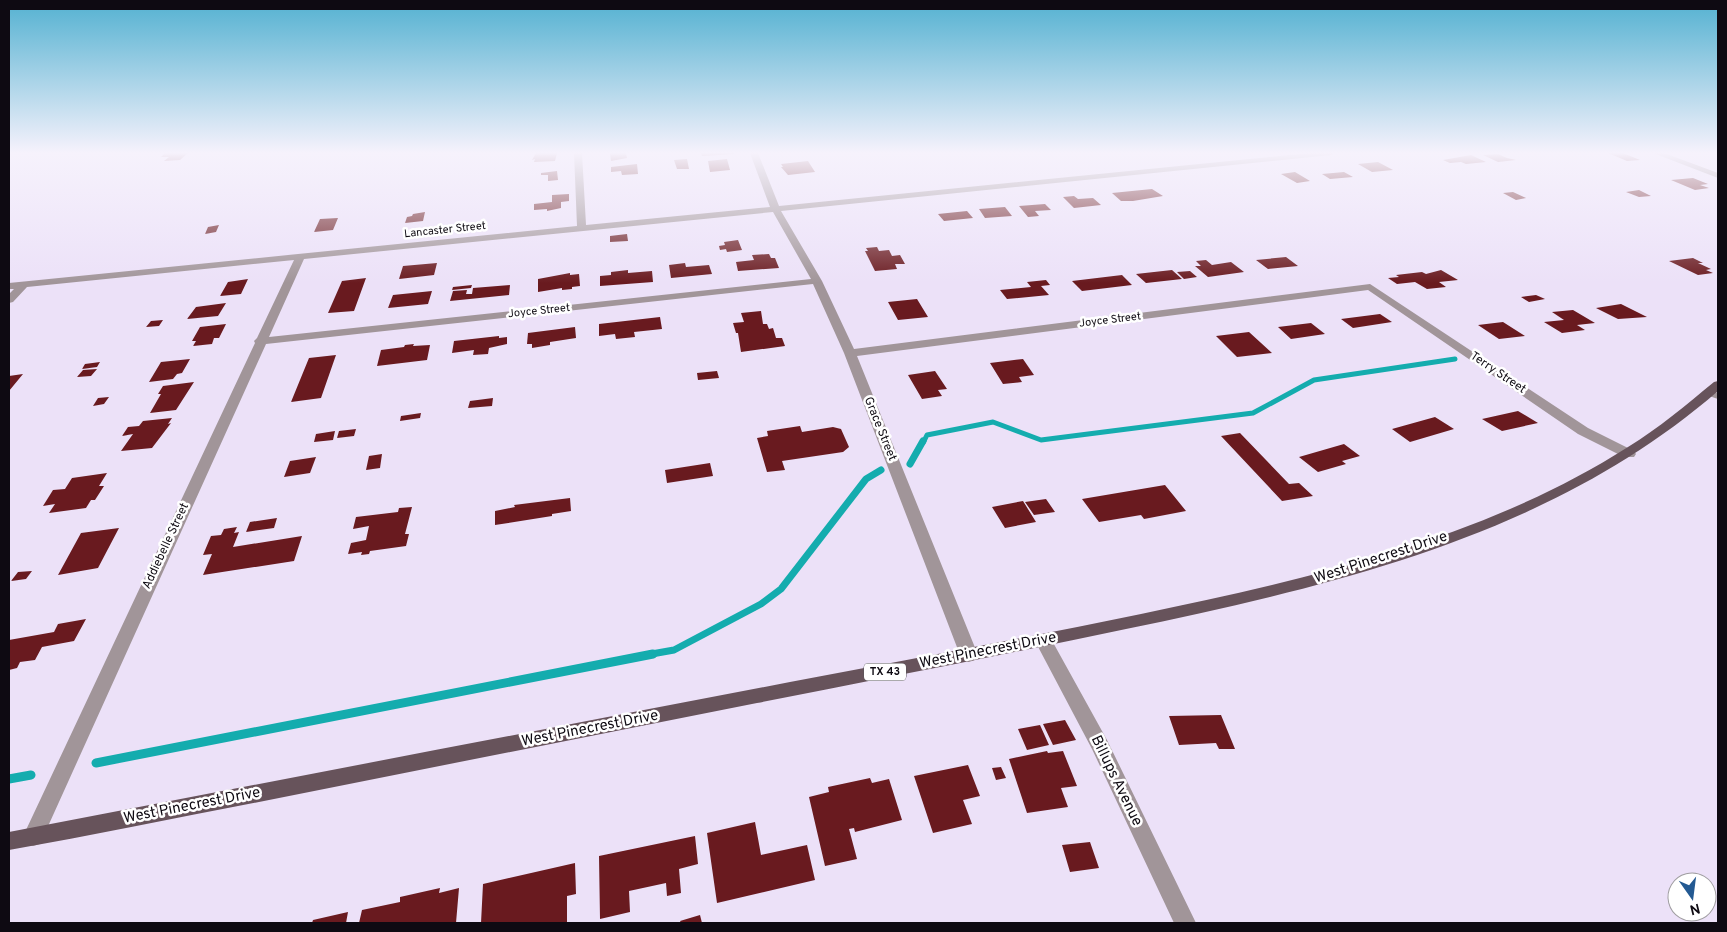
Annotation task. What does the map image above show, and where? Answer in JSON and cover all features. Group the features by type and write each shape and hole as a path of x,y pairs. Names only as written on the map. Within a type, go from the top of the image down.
{"main road":[{"name":"West Pinecrest Drive","path":"9,842 1044,641 1231,601 1306,582 1385,559 1459,534 1544,499 1628,454 1715,391"}],"street":[{"path":"580,196 582,228"},
{"name":"Grace Street","path":"771,196 776,210 817,281 850,353 969,655"},
{"name":"Lancaster Street","path":"9,286 908,196"},
{"name":"Addiebelle Street","path":"33,837 260,341 301,256"},
{"name":"Joyce Street","path":"260,341 817,281"},
{"path":"9,300 23,285"},
{"name":"Joyce Street","path":"850,353 1370,287"},
{"name":"Terry Street","path":"1370,287 1583,431 1628,454"},
{"name":"Billups Avenue","path":"1044,641 1100,746 1185,923"}],"building":[{"path":"552,196 569,196 569,201 561,202 561,208 547,211 547,209 534,210 534,204 552,202"},
{"path":"1116,196 1160,196 1133,201 1121,201"},
{"path":"1509,196 1526,198 1516,200"},
{"path":"1063,197 1093,198 1101,205 1074,208"},
{"path":"1045,204 1051,210 1035,211 1039,216 1028,217 1019,206"},
{"path":"1005,207 1012,216 985,218 979,209"},
{"path":"967,211 973,218 944,221 938,214"},
{"path":"425,212 423,221 405,223 407,217"},
{"path":"338,218 333,230 314,232 320,219"},
{"path":"219,225 216,232 205,234 208,227"},
{"path":"627,234 628,241 610,242 610,236"},
{"path":"738,240 742,250 727,252 726,249 720,250 719,246 725,245 724,242"},
{"path":"877,247 879,251 889,250 892,256 900,255 905,264 895,264 897,269 875,271 865,251 868,251 866,248"},
{"path":"769,254 771,258 775,258 779,268 738,271 736,262 754,260 752,255"},
{"path":"1286,257 1298,266 1268,269 1256,260"},
{"path":"1693,258 1703,263 1698,263 1711,269 1706,270 1713,273 1698,275 1669,261"},
{"path":"1206,260 1212,265 1231,262 1244,272 1208,277 1195,266 1201,266 1196,261"},
{"path":"437,263 434,275 399,279 403,266"},
{"path":"685,263 686,267 709,265 712,274 671,278 669,265"},
{"path":"628,270 628,273 652,271 653,282 600,286 600,276 611,275 611,272"},
{"path":"1172,270 1182,279 1146,283 1136,274"},
{"path":"1441,270 1458,280 1439,282 1446,287 1427,289 1415,282 1397,284 1388,278 1399,277 1396,275 1422,272 1426,274"},
{"path":"1190,271 1197,277 1184,279 1177,272"},
{"path":"570,273 570,275 579,274 580,286 572,287 572,289 562,290 562,288 538,292 538,279"},
{"path":"1122,275 1132,285 1082,291 1072,281"},
{"path":"366,278 354,311 328,313 342,281"},
{"path":"248,279 241,294 220,296 228,282"},
{"path":"1046,280 1050,285 1041,286 1049,295 1007,299 1000,290 1031,287 1027,282"},
{"path":"472,285 471,288 452,290 453,287"},
{"path":"510,285 509,295 450,301 453,291 467,290 466,294 472,294 473,288"},
{"path":"432,291 428,304 388,308 393,295"},
{"path":"1536,295 1545,299 1529,302 1521,297"},
{"path":"917,299 928,317 898,320 888,302"},
{"path":"226,303 218,316 187,319 196,307"},
{"path":"1621,304 1647,317 1618,319 1596,308"},
{"path":"1573,310 1595,323 1577,325 1585,330 1562,333 1544,322 1564,320 1552,312"},
{"path":"761,311 763,324 767,324 769,329 773,328 776,338 782,338 785,346 741,352 738,333 736,333 733,323 744,322 741,313"},
{"path":"1380,314 1392,322 1353,328 1341,319"},
{"path":"660,317 662,329 634,332 635,337 616,339 615,334 599,336 599,324"},
{"path":"163,320 159,326 146,327 151,321"},
{"path":"1503,322 1525,336 1499,339 1478,325"},
{"path":"1311,323 1325,334 1291,339 1278,327"},
{"path":"226,324 219,338 214,338 212,344 193,346 196,341 192,341 200,327"},
{"path":"575,327 576,338 550,342 550,345 532,348 532,344 527,344 528,333"},
{"path":"1249,332 1272,353 1237,357 1216,336"},
{"path":"499,336 499,338 507,337 507,344 489,348 488,354 473,355 474,350 452,353 454,341"},
{"path":"414,344 413,346 430,345 427,360 377,366 381,350"},
{"path":"336,355 321,398 291,402 309,358"},
{"path":"190,359 182,373 177,374 173,379 149,382 161,362"},
{"path":"1023,359 1034,375 1019,377 1022,382 1003,384 990,363"},
{"path":"100,362 97,367 82,369 85,364"},
{"path":"97,369 91,376 77,377 83,370"},
{"path":"717,371 719,378 698,380 697,373"},
{"path":"935,371 947,389 938,390 942,396 922,399 908,375"},
{"path":"23,374 9,391 9,376"},
{"path":"194,382 176,410 150,413 161,394 158,394 163,386"},
{"path":"109,397 104,404 93,406 98,398"},
{"path":"493,398 492,406 468,408 470,401"},
{"path":"1518,411 1538,423 1502,431 1482,419"},
{"path":"421,413 420,418 400,421 401,416"},
{"path":"1435,417 1454,429 1410,442 1392,429"},
{"path":"172,418 168,424 171,423 152,448 121,451 133,434 122,436 128,427 139,426 143,421"},
{"path":"800,426 802,432 833,427 841,429 849,447 843,452 782,461 785,470 767,472 757,438 768,436 767,431"},
{"path":"356,429 354,436 337,438 339,431"},
{"path":"335,431 333,440 314,442 316,434"},
{"path":"1240,433 1289,484 1299,483 1313,496 1282,501 1221,436"},
{"path":"1344,444 1360,456 1342,461 1346,464 1318,472 1299,457"},
{"path":"382,454 380,468 366,470 369,456"},
{"path":"316,457 310,473 284,477 290,461"},
{"path":"710,463 713,476 667,483 665,470"},
{"path":"107,473 99,486 104,486 95,500 91,500 86,508 49,513 55,504 43,506 53,490 65,489 72,478"},
{"path":"1165,485 1186,511 1144,519 1141,515 1099,522 1082,499"},
{"path":"570,498 571,511 495,525 495,511 515,507 514,505"},
{"path":"1046,499 1055,512 1034,515 1025,502"},
{"path":"1023,501 1036,522 1005,528 992,507"},
{"path":"412,507 405,534 409,534 406,546 370,551 369,554 361,555 362,552 348,554 351,543 366,540 369,526 353,529 356,517 398,512 399,508"},
{"path":"277,518 274,528 246,532 250,522"},
{"path":"237,527 234,533 239,532 233,547 302,536 294,561 203,575 212,554 203,555 211,536 221,535 224,529"},
{"path":"119,528 98,568 58,575 81,533"},
{"path":"32,571 26,579 11,581 18,572"},
{"path":"86,619 74,641 42,647 35,660 20,662 17,668 9,670 9,640 54,632 58,624"},
{"path":"1221,715 1235,749 1219,749 1216,743 1179,745 1169,716"},
{"path":"1065,720 1076,740 1053,745 1043,724"},
{"path":"1040,725 1049,745 1027,750 1018,729"},
{"path":"1047,751 1048,753 1063,751 1077,786 1061,788 1068,807 1027,813 1009,759"},
{"path":"968,765 980,796 963,800 972,824 933,833 914,776"},
{"path":"1001,767 1006,778 996,780 992,768"},
{"path":"870,778 872,783 889,779 902,820 855,832 854,828 849,829 857,859 825,866 809,797 829,792 828,787"},
{"path":"755,822 761,855 807,845 815,880 717,903 707,833"},
{"path":"695,836 698,864 679,869 681,893 667,896 666,883 629,891 630,912 600,919 599,856"},
{"path":"1090,842 1099,868 1070,872 1062,845"},
{"path":"575,863 576,894 567,896 567,923 481,923 483,884"},
{"path":"440,888 439,893 459,888 456,923 359,923 362,910 400,902 400,897"},
{"path":"348,912 346,923 312,923 313,920"},
{"path":"700,915 702,923 681,923 680,921"}],"waterway":[{"path":"923,443 927,435 993,422 1041,440 1253,413 1314,380 1455,359"},
{"path":"910,464 923,441"},
{"path":"646,655 674,650 761,604 781,589 866,479 881,470"},
{"path":"96,763 653,654"},
{"path":"9,779 31,775"}]}
